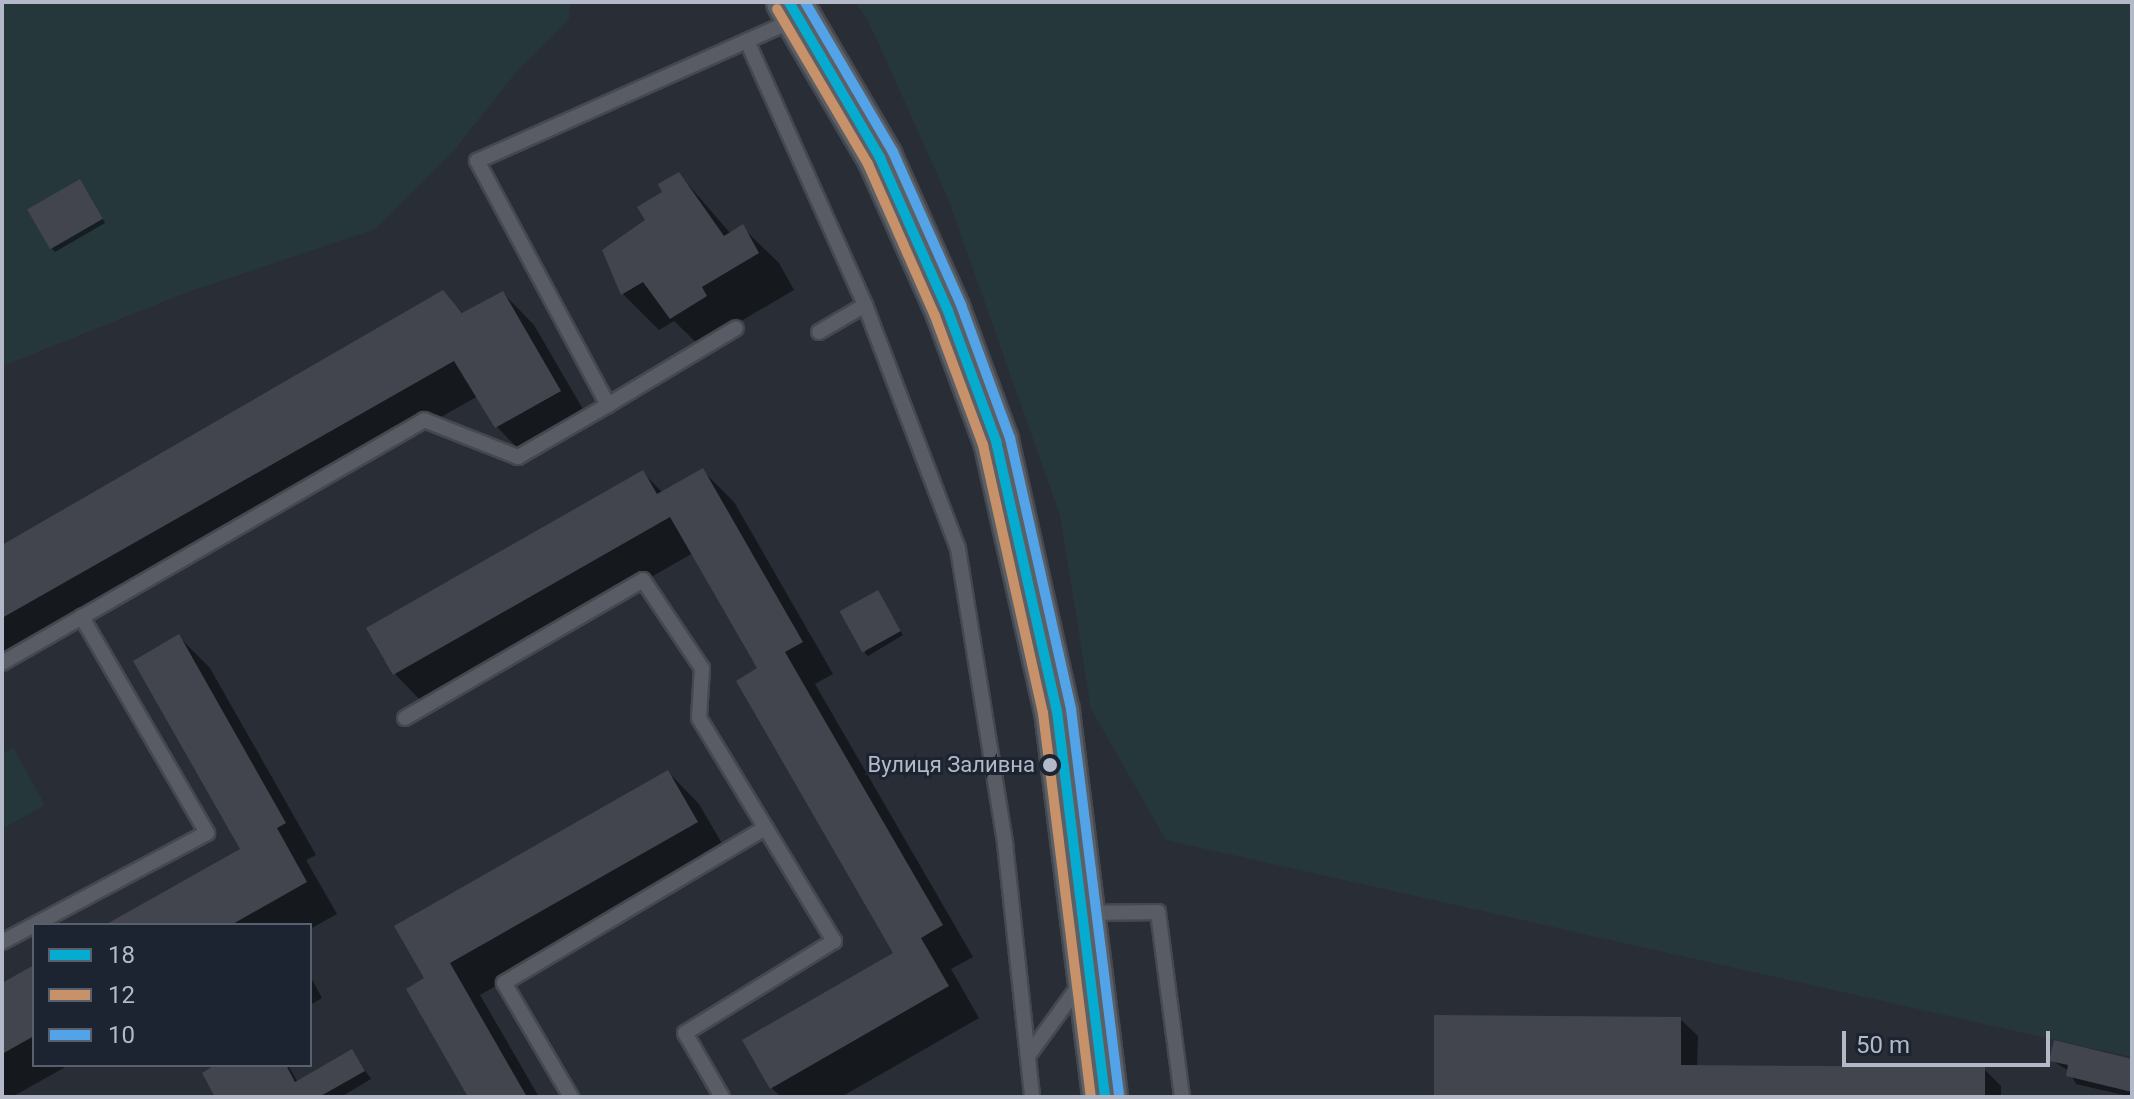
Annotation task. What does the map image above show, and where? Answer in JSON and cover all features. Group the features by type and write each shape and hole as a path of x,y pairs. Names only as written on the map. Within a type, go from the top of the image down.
{"main road":[{"path":"795,10 880,158 948,311 996,441 1057,711 1085,913 1105,1097"}],"lane":[{"path":"608,405 477,161 747,41 795,10"},
{"path":"747,41 865,305 958,549 1005,843 1032,1097"},
{"path":"819,332 865,305"},
{"path":"2,663 424,420 518,457 736,328"},
{"path":"405,718 643,580 702,668 699,718 834,941 685,1033 722,1097"},
{"path":"38,923 207,833 82,617"},
{"path":"571,1097 504,983 765,828"},
{"path":"1085,913 1158,912 1182,1097"},
{"path":"2,942 32,926"},
{"path":"1028,1056 1091,969"}],"shaded area":[{"path":"2,2 570,2 569,19 517,71 454,150 375,229 187,292 2,366"},
{"path":"855,2 2132,2 2132,1057 1166,840 1091,709 1060,515 948,198 869,22"},
{"path":"13,748 45,805 2,829 2,754"}],"building":[{"path":"679,172 724,236 743,224 759,253 702,287 707,296 670,319 643,282 621,295 602,250 645,220 637,207 662,192 658,184"},
{"path":"80,179 103,219 50,249 27,210"},
{"path":"443,290 462,313 503,291 561,391 495,428 454,361 2,618 2,545"},
{"path":"703,468 803,642 785,652 943,925 921,938 949,986 770,1089 742,1040 893,953 736,681 757,668 670,517 393,675 366,628 643,470 657,494"},
{"path":"878,590 901,631 862,652 840,611"},
{"path":"179,634 286,823 277,828 307,882 235,923 109,923 240,849 133,661"},
{"path":"668,770 698,822 450,963 527,1097 468,1097 406,989 424,978 394,926"},
{"path":"32,966 32,1037 2,1054 2,983"},
{"path":"1434,1015 1681,1017 1681,1065 1985,1067 1985,1097 1434,1097"},
{"path":"2054,1040 2132,1059 2132,1092 2066,1076 2068,1065 2049,1061"},
{"path":"352,1049 365,1071 319,1097 215,1097 202,1073 212,1067 287,1067 295,1082"}],"transit line":[{"name":"18","path":"789,2 880,158 948,311 996,441 1057,711 1105,1097"},
{"name":"10","path":"805,2 893,152 961,305 1010,438 1071,709 1119,1095"},
{"name":"12","path":"777,9 868,164 935,316 983,445 1043,713 1091,1097"}],"place":[{"name":"Вулиця Заливна","path":"1050,765"}]}
